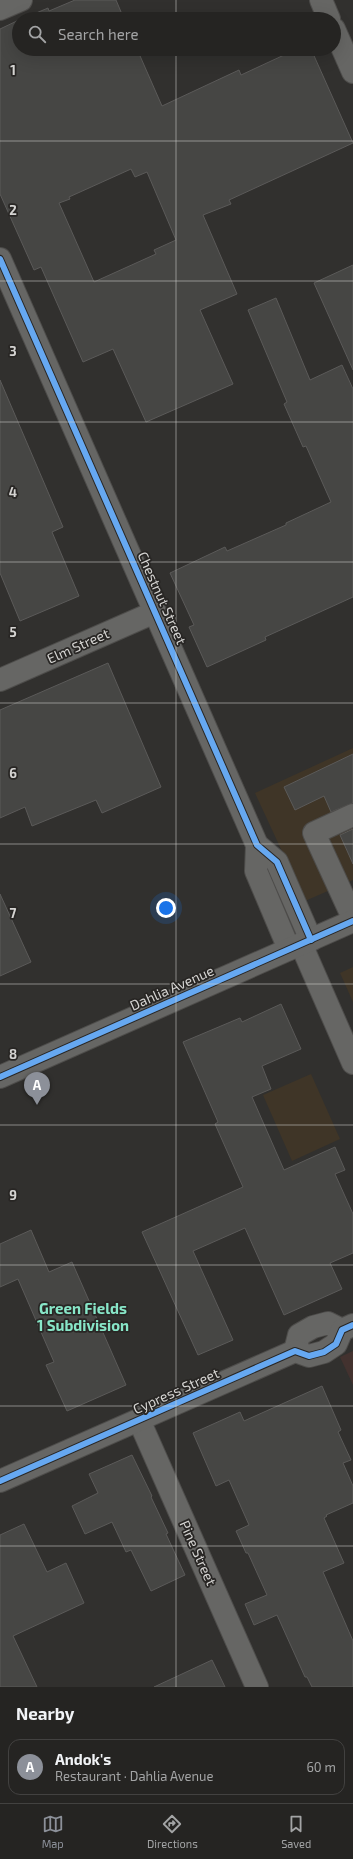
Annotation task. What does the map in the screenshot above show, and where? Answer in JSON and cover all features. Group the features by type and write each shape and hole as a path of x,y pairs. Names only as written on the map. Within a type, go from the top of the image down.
{"street":[{"path":"0,9 21,0"},
{"path":"321,0 326,12"},
{"path":"341,45 353,72"},
{"name":"Chestnut Street","path":"0,259 257,845 277,862 301,944 352,1057"},
{"name":"Elm Street","path":"0,680 155,612"},
{"path":"353,815 314,833 353,918"},
{"name":"Dahlia Avenue","path":"0,1076 353,921"},
{"name":"Cypress Street","path":"0,1481 295,1351 309,1356 324,1352 336,1344 348,1328"},
{"name":"Pine Street","path":"139,1420 258,1687"}],"shaded area":[{"path":"353,748 353,880 305,901 255,793"},
{"path":"353,967 353,1002 340,973"},
{"path":"311,1074 340,1139 292,1161 263,1095"},
{"path":"353,1351 353,1385 340,1357"}],"building":[{"path":"75,0 116,0 121,12 39,12 48,8 49,11"},
{"path":"12,23 12,56 140,56 162,106 239,70 241,75 282,56 314,56 353,143 229,200 231,204 203,215 237,294 200,310 233,384 146,422 113,349 83,362 41,267 34,270 0,194 0,29","holes":["131,169 135,177 147,172 176,240 154,250 156,254 94,282 59,203"]},
{"path":"353,265 353,370 314,283"},
{"path":"276,298 310,380 342,365 353,389 353,597 265,637 266,640 207,667 189,627 194,625 170,573 225,547 227,551 286,525 286,523 331,502 306,446 303,447 284,404 287,402 248,310"},
{"path":"0,380 63,527 52,532 79,596 20,621 0,573"},
{"path":"108,663 161,787 102,813 96,800 32,826 25,807 0,818 0,710"},
{"path":"353,754 353,803 331,812 324,796 295,810 284,787"},
{"path":"353,829 353,864 340,835"},
{"path":"0,894 31,962 0,976"},
{"path":"281,1004 301,1049 262,1066 271,1089 252,1097 284,1170 335,1147 345,1170 335,1174 353,1214 353,1253 330,1263 342,1289 284,1315 245,1228 193,1251 233,1340 198,1355 142,1232 243,1187 215,1124 218,1122 183,1042 240,1018 242,1022"},
{"path":"31,1230 49,1272 72,1262 126,1385 67,1411 46,1365 54,1362 18,1279 0,1287 0,1244"},
{"path":"322,1386 341,1430 338,1432 351,1460 343,1463 353,1486 353,1503 326,1515 327,1516 324,1518 344,1563 323,1572 353,1641 353,1687 312,1687 307,1677 305,1677 277,1615 254,1625 245,1604 267,1595 248,1553 246,1553 236,1531 249,1525 229,1480 216,1486 193,1433 240,1412 244,1421"},
{"path":"132,1455 152,1496 151,1497 168,1533 166,1534 185,1575 151,1591 131,1550 126,1552 112,1522 85,1534 72,1506 98,1493 89,1474"},
{"path":"24,1524 47,1572 66,1563 84,1603 13,1636 37,1687 0,1687 0,1535"},
{"path":"212,1660 225,1687 154,1687"}],"cycle path":[{"path":"0,259 257,845 277,862 311,940"},
{"path":"0,1077 353,921"},
{"path":"0,1481 295,1351 309,1356 324,1352 336,1344 342,1330 353,1325"}],"place":[{"name":"Andok's","path":"37,1105"}],"district":[{"name":"Green Fields 1 Subdivision","path":"83,1318"}]}
